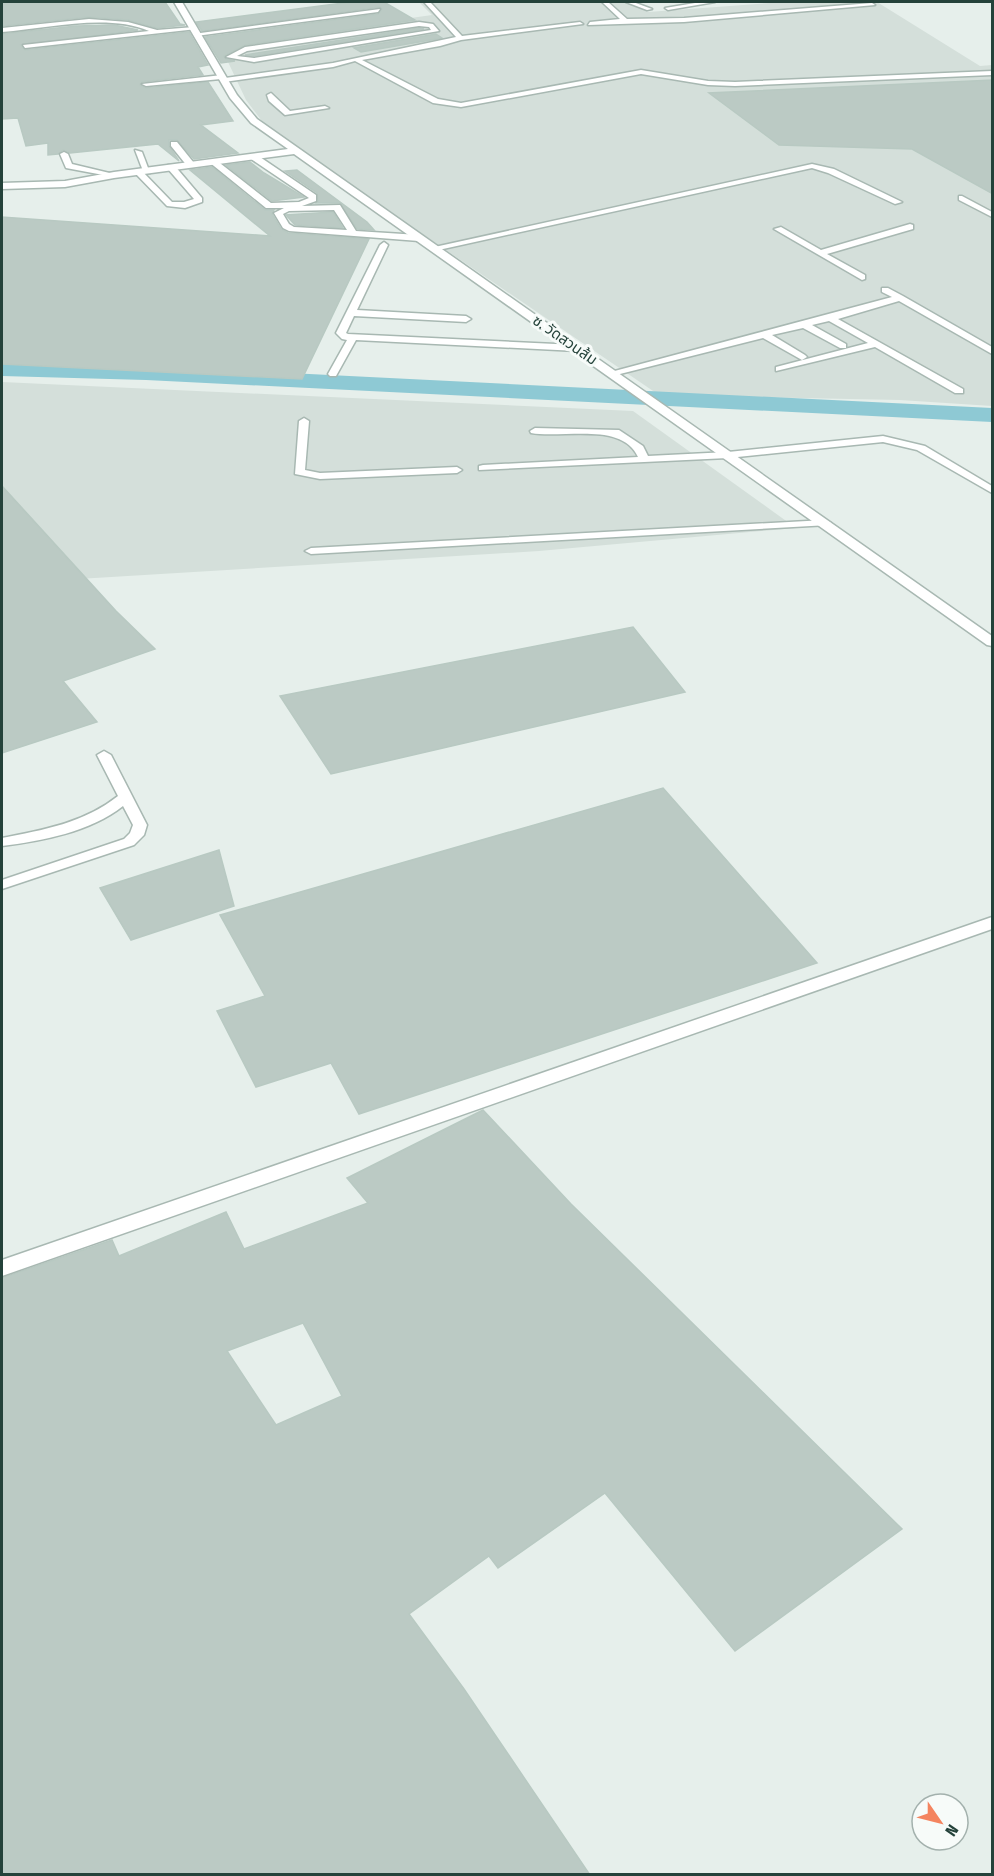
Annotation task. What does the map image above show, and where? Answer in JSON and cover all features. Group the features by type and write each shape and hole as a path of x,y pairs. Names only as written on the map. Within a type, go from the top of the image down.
{"street":[{"name":"ซ. วัดสวนส้ม","path":"177,2 233,96 254,121 993,642"},
{"path":"2,186 65,184 114,175 295,151"},
{"path":"2,1268 993,923"}],"lane":[{"path":"428,2 460,38"},
{"path":"605,2 625,21"},
{"path":"629,2 649,9"},
{"path":"668,8 712,2"},
{"path":"590,24 684,20 872,5"},
{"path":"25,46 156,32 195,32 266,25 378,10"},
{"path":"2,30 96,21 144,27 156,32"},
{"path":"212,59 230,57 254,60 431,33 436,30 431,25 418,24 245,49 230,57"},
{"path":"146,84 223,79 267,86 356,59 460,38 580,24"},
{"path":"266,25 273,30"},
{"path":"356,59 436,101 461,105 641,72 708,83 735,84 993,73"},
{"path":"267,86 278,105 288,113 324,108"},
{"path":"174,144 191,165"},
{"path":"138,152 142,171 170,204 186,205 199,200 171,167"},
{"path":"64,154 69,166 114,175"},
{"path":"213,162 269,206 300,204 313,199 254,157"},
{"path":"434,248 812,166 831,171 898,202"},
{"path":"962,198 993,215"},
{"path":"354,234 337,207 321,219 354,234 418,238"},
{"path":"820,253 910,227"},
{"path":"778,229 862,277"},
{"path":"384,245 341,333 354,338 577,348"},
{"path":"885,290 993,351"},
{"path":"612,373 805,325 900,298"},
{"path":"351,313 466,319"},
{"path":"830,318 959,391"},
{"path":"805,325 843,346"},
{"path":"765,335 802,357"},
{"path":"333,374 354,338"},
{"path":"779,369 877,344"},
{"path":"304,421 299,472 302,474 320,476 457,470"},
{"path":"535,431 615,432 639,448 644,459"},
{"path":"483,468 728,454 883,439 921,448 993,490"},
{"path":"311,551 825,523"},
{"path":"2,885 129,842 137,835 140,825 104,755"},
{"path":"2,842 82,822 113,809 125,797"}],"shaded area":[{"path":"419,2 633,2 648,12 784,2 877,2 980,66 992,65 992,406 900,400 659,395 268,129 246,100 220,45 432,15"},
{"path":"2,382 633,411 796,528 539,551 78,579 2,497"}],"building":[{"path":"2,2 165,2 180,24 185,25 157,28 128,20 89,17 2,26"},
{"path":"351,2 384,2 415,20 245,45 224,56 226,59 235,61 221,63 205,37 378,14 382,9 380,7 202,31 196,22"},
{"path":"114,25 138,30 21,45 25,50 189,32 208,65 198,67 203,75 142,82 140,85 146,88 208,82 233,121 201,125 238,153 194,159 177,140 169,140 169,146 179,161 158,144 70,153 63,150 58,154 48,155 48,143 26,146 18,118 2,119 2,34 76,26"},
{"path":"424,29 254,56 245,55"},
{"path":"436,34 442,38 361,52 354,48"},
{"path":"993,80 993,194 912,149 779,145 709,93"},
{"path":"250,162 304,197 272,201 226,165"},
{"path":"212,167 265,210 274,210 272,214 281,229 288,233 369,239 302,379 2,364 2,217 270,236 190,170"},
{"path":"297,170 367,222 374,230 357,229 340,203 316,203 317,193 285,171"},
{"path":"333,212 343,228 295,225 286,215"},
{"path":"2,486 116,611 155,649 63,681 97,722 2,753"},
{"path":"633,627 685,692 331,774 280,696"},
{"path":"663,788 817,963 359,1114 331,1063 256,1087 217,1011 265,996 220,915"},
{"path":"219,850 234,906 131,940 100,888"},
{"path":"483,1110 571,1204 902,1529 735,1651 605,1493 498,1568 489,1556 409,1614 464,1689 590,1875 2,1875 2,1278 112,1240 119,1256 226,1212 244,1249 368,1203 347,1178","holes":["303,1323 342,1396 276,1425 227,1351"]}],"waterway":[{"path":"2,369 146,373 992,415"}]}
